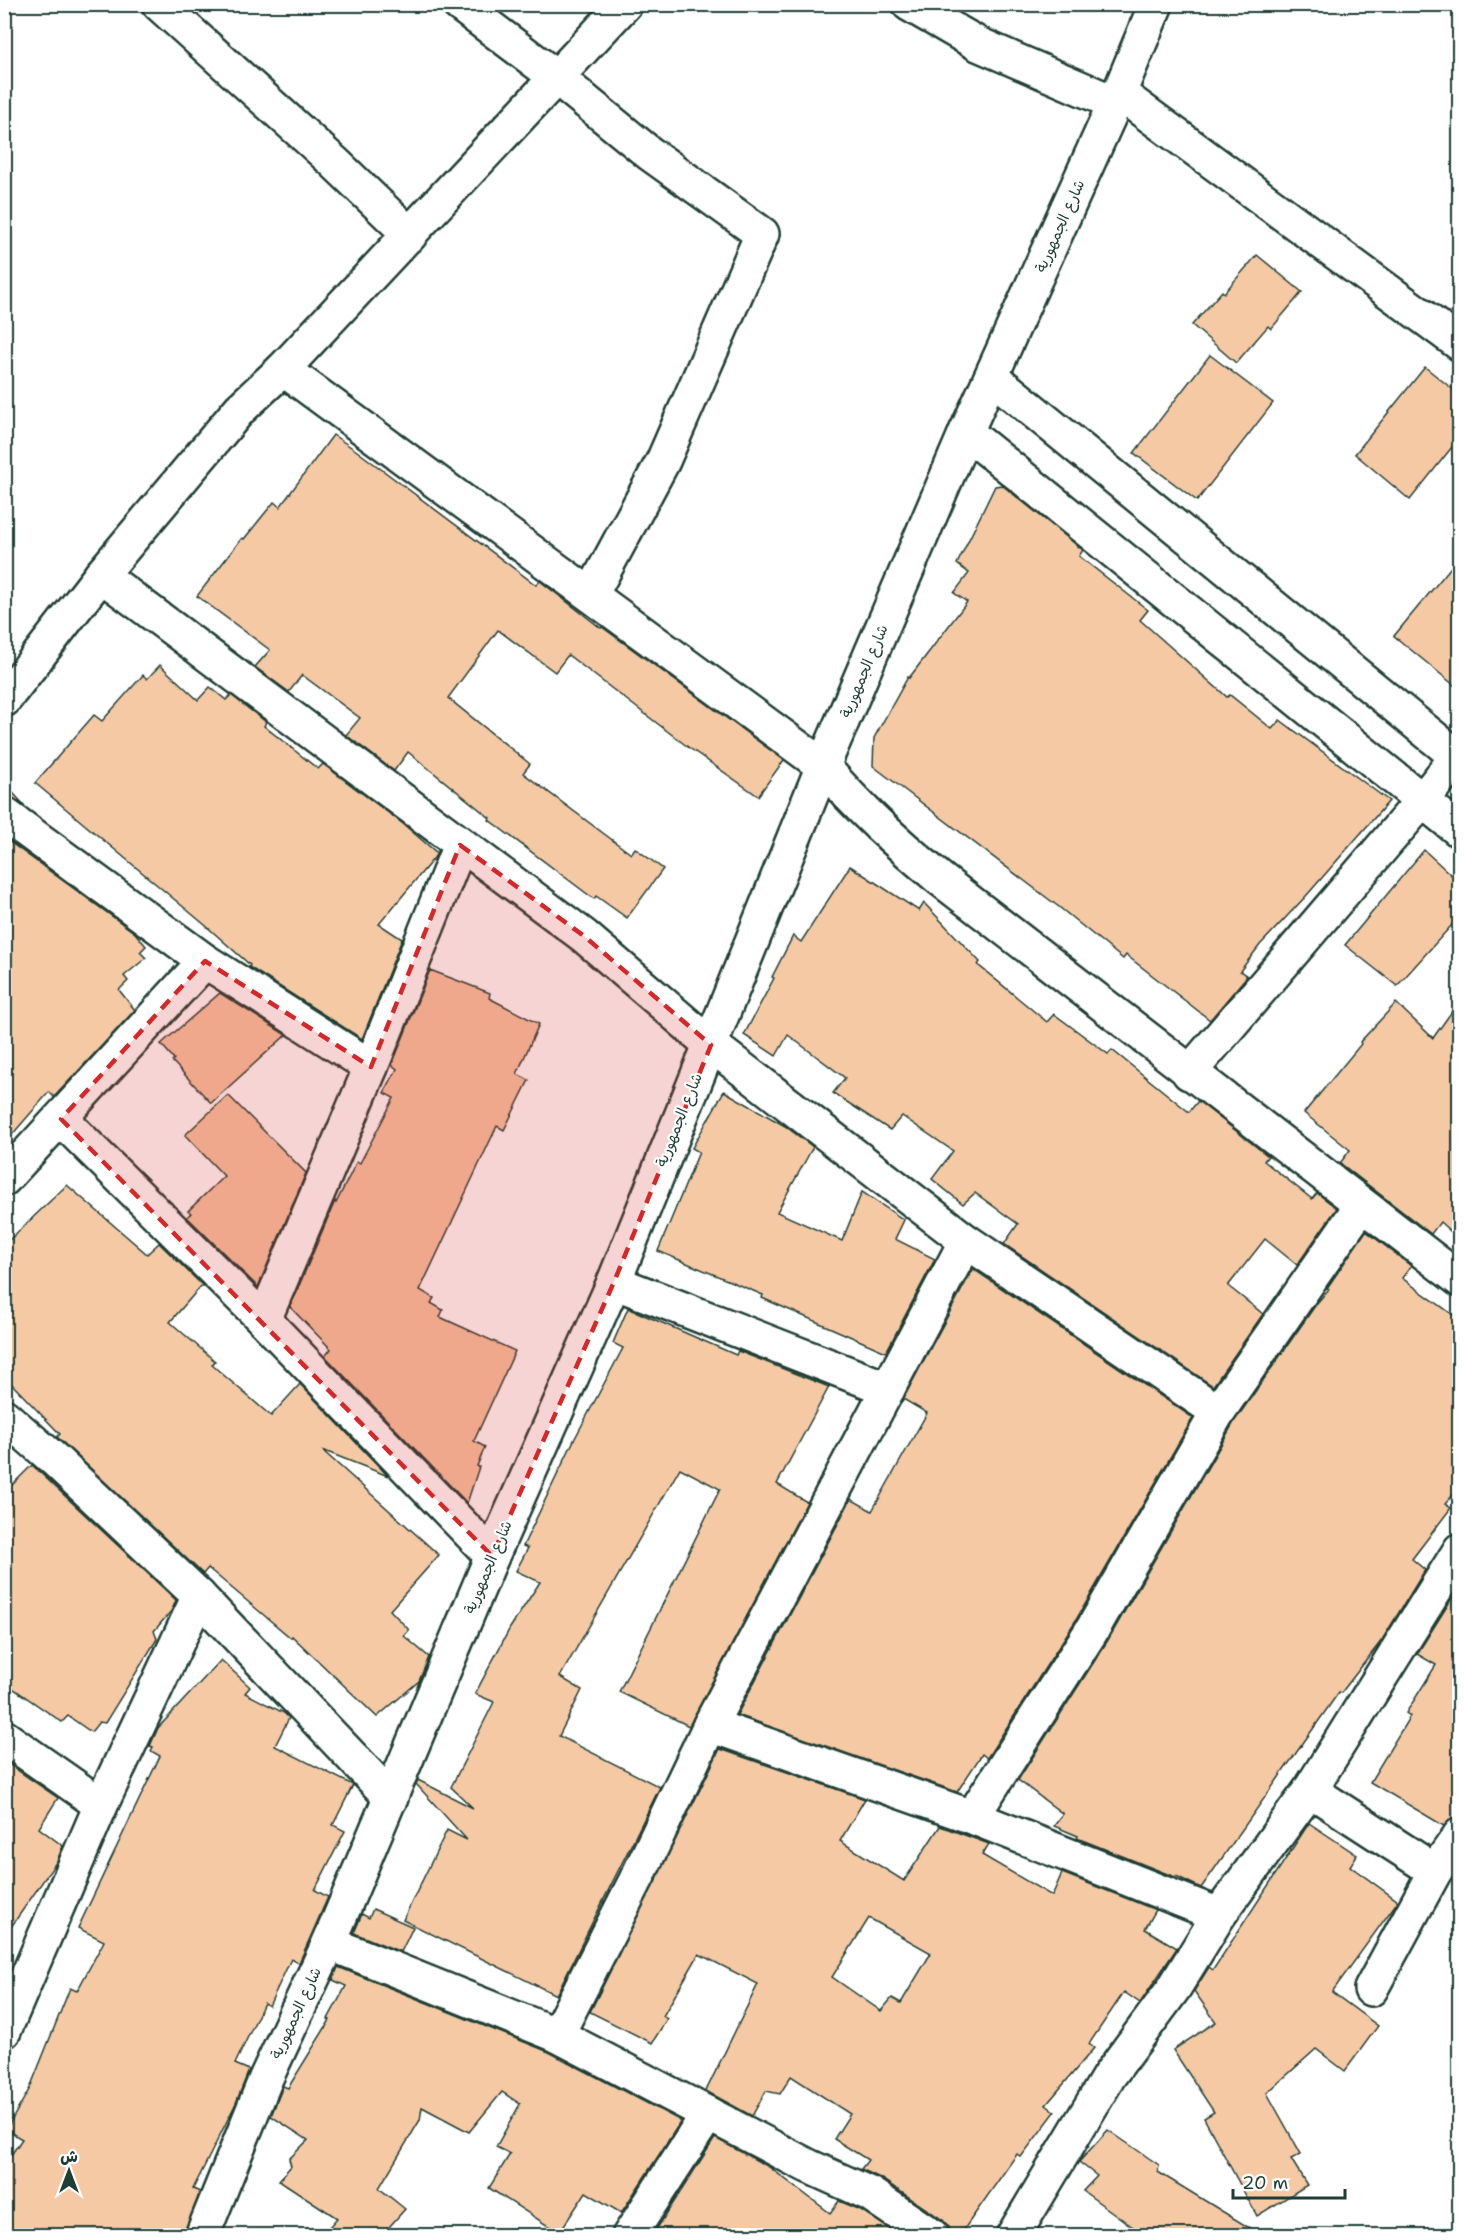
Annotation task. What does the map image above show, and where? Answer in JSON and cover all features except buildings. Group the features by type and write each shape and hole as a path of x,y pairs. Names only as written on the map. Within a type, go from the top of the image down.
{"street":[{"path":"159,4 334,162 410,235"},
{"path":"459,4 556,77 648,153 762,234 663,461 591,595"},
{"path":"4,700 101,576 240,409 283,369 625,4"},
{"path":"909,4 978,44 1117,98 1460,344"},
{"name":"شارع الجمهورية","path":"202,2235 266,2078 329,1943 492,1556 614,1282 823,766 966,432 1117,98 1156,4"},
{"path":"283,369 823,766 852,801 891,838 939,878 1361,1206 1460,1280"},
{"path":"992,377 1458,756 1189,1073"},
{"path":"966,432 1421,802 1460,831"},
{"path":"101,576 584,936 711,1045 966,1241 1218,1412"},
{"path":"4,814 205,961 371,1066"},
{"path":"264,1320 371,1066 460,845"},
{"path":"4,1179 205,961"},
{"path":"61,1119 264,1320 492,1556"},
{"path":"972,1817 1092,1630 1218,1412 1361,1206"},
{"path":"557,2036 639,1874 710,1725 966,1241"},
{"path":"614,1282 888,1389"},
{"path":"4,1416 56,1461 199,1596 390,1798"},
{"path":"1013,2235 1109,2076 1174,1988 1220,1915 1310,1790 1460,1550"},
{"path":"4,2031 101,1805 199,1596"},
{"path":"710,1725 972,1817 1220,1915"},
{"path":"4,1737 101,1805"},
{"path":"1310,1790 1435,1871"},
{"path":"1371,1989 1435,1871 1460,1835"},
{"path":"329,1943 557,2036 808,2166 870,2194 932,2235"},
{"path":"629,2235 708,2114"}],"highlighted area":[{"path":"460,845 584,936 711,1045 614,1282 492,1556 61,1119 205,961 371,1067"}]}
